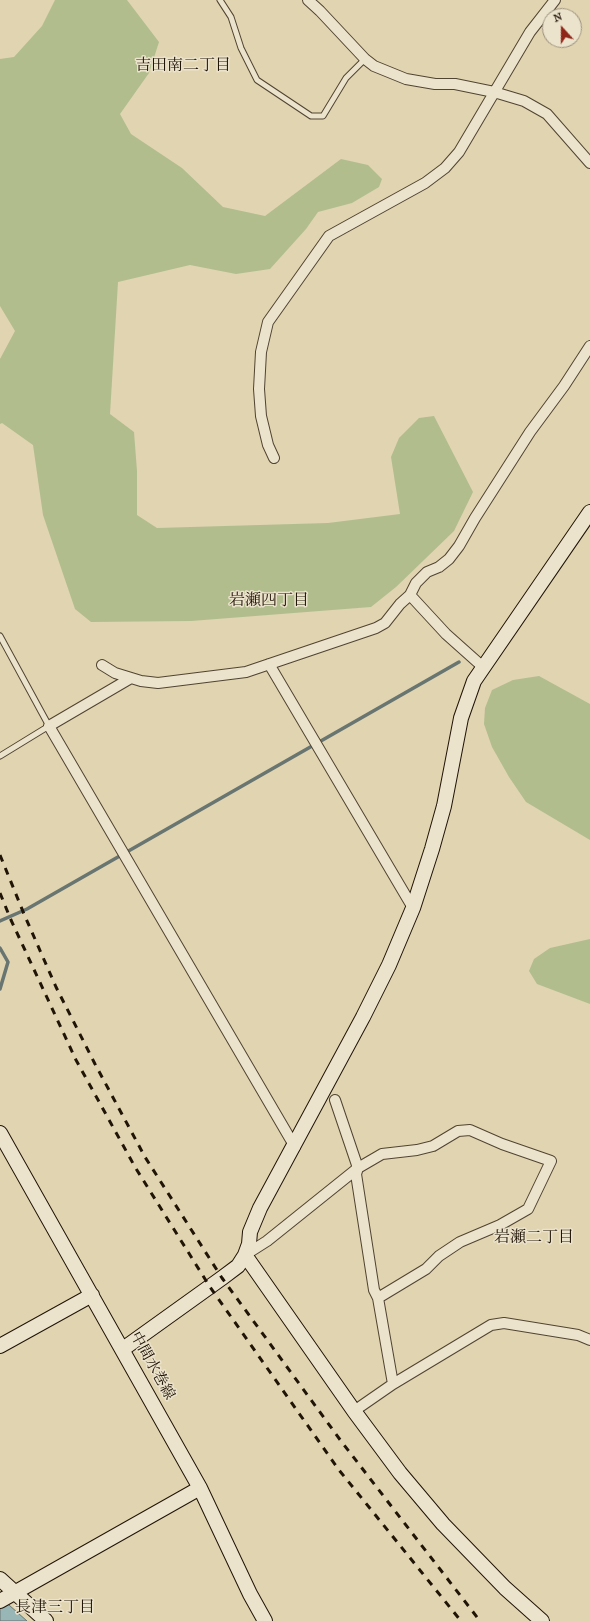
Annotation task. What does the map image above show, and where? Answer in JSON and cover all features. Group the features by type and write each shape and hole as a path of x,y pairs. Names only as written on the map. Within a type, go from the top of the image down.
{"street":[{"path":"308,0 365,59 374,66 406,78 434,84 455,84 494,92 524,101 547,114 590,163"},
{"path":"274,458 268,445 261,416 259,390 262,352 268,322 329,236 425,183 445,168 459,152 530,32 555,0"},
{"path":"102,665 115,673 142,681 158,683 246,672 376,628 385,623 400,604 410,595 416,583 427,572 439,567 449,559 459,546 475,518 530,432 564,386 590,346"},
{"path":"122,1349 238,1266 245,1255 249,1244 250,1232 260,1208 389,965 413,908 444,806 461,718 474,681 590,512"},
{"path":"410,595 446,634 483,667"},
{"path":"269,664 413,908"},
{"path":"131,678 49,726 294,1146"},
{"path":"335,1100 358,1168 356,1174 374,1290 378,1298 393,1384"},
{"path":"245,1255 267,1241 358,1168 382,1154 418,1150 433,1146 458,1131 470,1130 502,1144 552,1161 528,1209 500,1225 460,1242 439,1256 426,1269 378,1298"},
{"name":"中間水巻線","path":"0,1133 200,1488 250,1594 265,1621"},
{"path":"245,1255 400,1473 443,1524 505,1588 542,1621"},
{"path":"0,1346 92,1294"},
{"path":"354,1410 393,1384 491,1325 504,1323 578,1335 590,1340"},
{"path":"8,1596 200,1488"},
{"path":"0,1579 8,1596 46,1621"}],"lane":[{"path":"220,0 231,17 241,48 257,80 310,116 323,116 346,78 365,59"},
{"path":"0,636 49,726 0,756"}],"green space":[{"path":"55,0 127,0 159,42 149,73 120,114 131,134 182,168 223,207 265,216 341,159 368,165 382,179 379,187 352,203 318,212 306,229 270,269 236,274 190,265 118,282 110,414 134,432 137,471 137,515 157,528 328,523 400,514 391,457 399,438 419,418 434,416 473,492 454,531 396,587 371,607 191,621 91,622 75,609 43,515 33,445 2,423 0,424 0,359 15,331 0,306 0,59 14,57 42,26"},
{"path":"539,676 590,704 590,840 526,802 509,777 492,747 484,724 485,708 492,690 513,680"},
{"path":"590,939 590,1004 537,984 529,971 534,959 550,948"}],"water":[{"path":"0,1597 27,1621 0,1621"}],"waterway":[{"path":"0,921 27,909 459,662"},
{"path":"0,948 8,962 0,989"}],"railway":[{"path":"0,855 56,987 145,1157 222,1278 341,1441 480,1621"},
{"path":"0,893 76,1060 135,1167 210,1287 339,1470 461,1621"}],"district":[{"name":"吉田南二丁目","path":"183,66"},
{"name":"岩瀬四丁目","path":"269,601"},
{"name":"岩瀬二丁目","path":"534,1238"},
{"name":"長津三丁目","path":"55,1608"}]}
